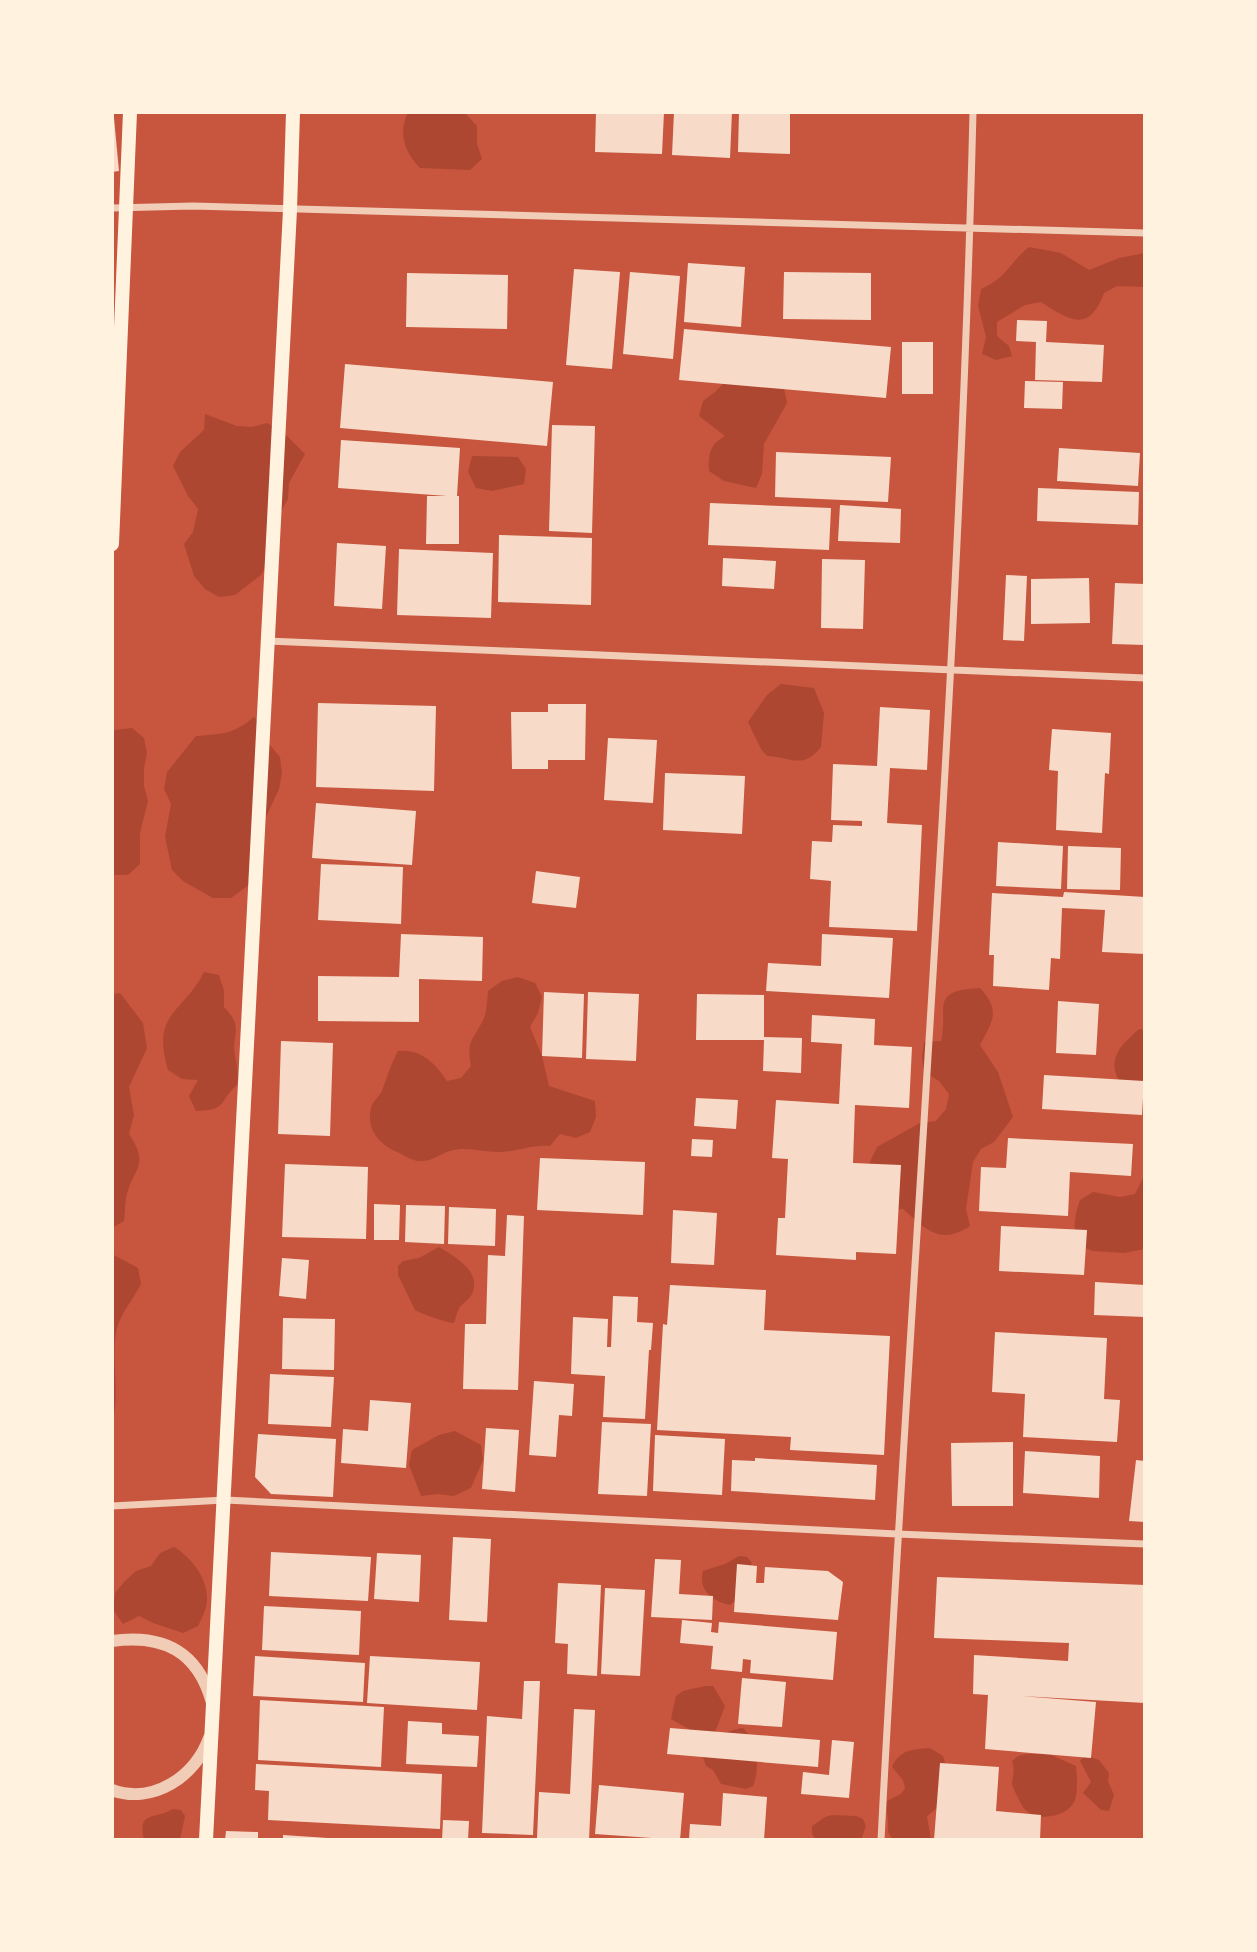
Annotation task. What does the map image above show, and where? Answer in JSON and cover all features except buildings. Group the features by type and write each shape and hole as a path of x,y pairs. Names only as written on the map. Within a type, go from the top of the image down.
{"main road":[{"path":"112,544 119,207 130,112"},
{"path":"206,1840 293,112"}],"street":[{"path":"881,1840 897,1534 952,672 973,112"},
{"path":"119,207 1145,233"},
{"path":"267,641 952,672 1145,678"},
{"path":"112,1506 225,1500 1145,1544"},
{"path":"112,1641 137,1637 163,1642 186,1656 202,1676 212,1702 212,1728 204,1752 189,1772 169,1786 144,1793 119,1793 112,1790"}],"shaded area":[{"path":"408,112 465,113 477,126 477,144 482,159 470,170 420,168 404,142 403,128"},
{"path":"1029,247 1061,253 1089,270 1119,258 1145,253 1145,287 1117,286 1104,293 1098,306 1085,319 1069,318 1041,302 1025,305 997,322 997,336 1009,346 1012,356 996,360 982,354 986,337 978,306 981,289 1002,275"},
{"path":"726,381 784,388 787,403 764,444 762,474 756,488 724,481 709,471 711,450 716,442 725,436 699,416 703,401"},
{"path":"205,414 237,426 252,427 267,423 281,430 305,454 289,483 288,499 280,513 269,561 261,575 235,595 219,597 205,589 194,576 184,544 193,532 198,509 188,496 173,466 180,452 204,430"},
{"path":"472,456 518,457 526,469 524,484 492,491 476,488 468,472"},
{"path":"781,684 814,688 824,713 821,747 802,760 767,756 748,722 767,695"},
{"path":"254,717 266,728 269,744 280,757 282,773 279,789 266,817 263,865 257,879 231,898 213,898 183,881 172,870 165,837 171,804 164,789 167,772 196,736 227,732"},
{"path":"132,728 144,738 147,753 144,786 148,801 140,833 140,864 128,875 112,875 112,733 115,730"},
{"path":"204,972 219,975 224,991 224,1007 236,1026 234,1048 238,1077 237,1085 218,1107 196,1111 189,1096 198,1080 182,1079 168,1070 163,1036 171,1015"},
{"path":"518,977 535,983 542,997 538,1013 530,1027 542,1056 549,1086 595,1101 596,1117 590,1132 576,1138 560,1134 550,1146 498,1152 456,1150 423,1161 410,1159 383,1144 370,1122 371,1108 382,1091 398,1051 414,1052 427,1058 447,1081 461,1078 471,1066 470,1044 484,1017 488,991 502,981"},
{"path":"980,988 991,1003 993,1016 980,1045 998,1072 1013,1117 994,1142 981,1149 973,1162 966,1209 970,1226 960,1232 942,1235 926,1228 903,1209 888,1210 869,1164 877,1147 920,1123 936,1121 946,1109 949,1094 939,1081 924,1072 924,1042 941,1041 943,1010 947,997 964,990"},
{"path":"120,993 143,1023 147,1048 129,1087 134,1115 129,1134 139,1154 138,1167 126,1198 124,1221 112,1228 112,994"},
{"path":"1139,1029 1145,1030 1145,1095 1124,1086 1114,1066 1119,1050"},
{"path":"1145,1174 1145,1249 1124,1253 1093,1251 1080,1246 1075,1223 1080,1200 1093,1192 1120,1197 1135,1194"},
{"path":"439,1247 465,1266 473,1278 472,1294 459,1309 454,1323 415,1310 398,1275 398,1266 403,1261 419,1258"},
{"path":"112,1254 138,1268 141,1284 117,1328 116,1399 112,1423"},
{"path":"455,1431 481,1445 483,1460 471,1488 454,1496 421,1496 409,1465 412,1450 439,1435"},
{"path":"174,1547 192,1562 205,1583 207,1602 198,1626 183,1633 139,1616 123,1624 113,1610 115,1593 136,1571 151,1566 160,1553"},
{"path":"739,1556 747,1557 752,1563 736,1600 730,1605 717,1601 705,1589 703,1571"},
{"path":"713,1686 725,1706 714,1735 743,1728 752,1741 757,1764 753,1786 746,1789 721,1784 713,1770 706,1766 694,1732 671,1719 676,1696 683,1691"},
{"path":"930,1748 943,1756 945,1763 940,1806 927,1816 931,1840 893,1840 888,1832 887,1801 901,1794 905,1788 903,1780 892,1767 903,1754"},
{"path":"1026,1754 1049,1754 1076,1766 1076,1796 1065,1811 1042,1817 1023,1807 1012,1784 1012,1761"},
{"path":"1085,1755 1099,1760 1109,1773 1108,1781 1114,1795 1109,1811 1101,1810 1083,1793 1091,1782 1080,1761"},
{"path":"173,1809 181,1810 185,1816 180,1840 144,1840 142,1831 145,1820"},
{"path":"832,1815 863,1819 866,1826 861,1840 816,1840 812,1834 812,1826"}]}
